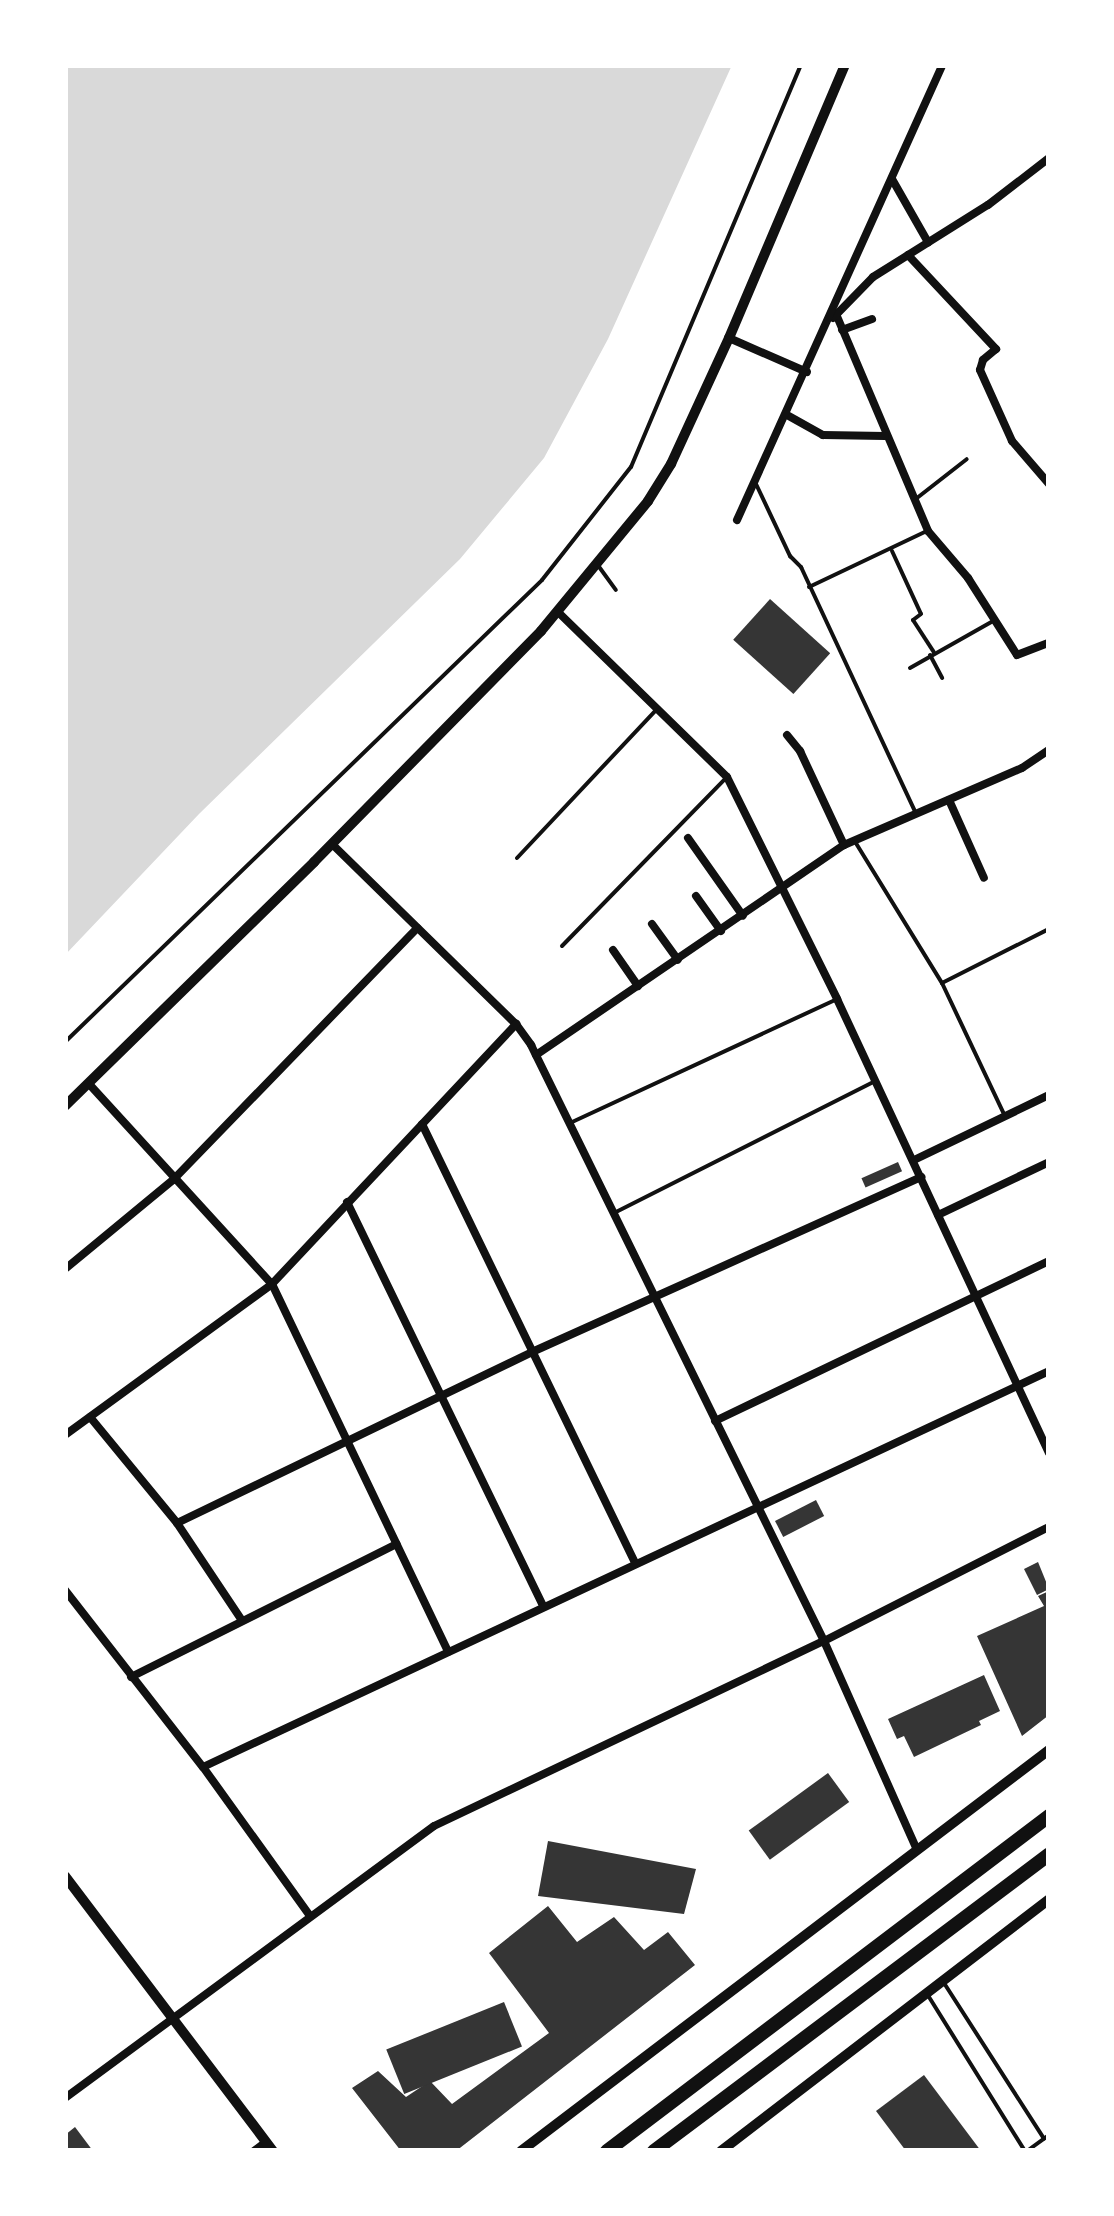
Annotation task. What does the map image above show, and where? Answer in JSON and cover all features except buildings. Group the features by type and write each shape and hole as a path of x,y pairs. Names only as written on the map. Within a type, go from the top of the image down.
{"highway":[{"path":"607,2151 1049,1816"},
{"path":"654,2151 1049,1854"}],"street":[{"path":"65,1106 332,844 558,612 658,488 729,338 844,65"},
{"path":"737,520 808,372 942,65"},
{"path":"828,322 858,288 988,205 1049,158"},
{"path":"892,179 928,242"},
{"path":"908,255 996,350 980,370 1012,440 1049,484"},
{"path":"836,314 928,531 959,565 1017,655 1049,643"},
{"path":"842,330 872,320"},
{"path":"729,338 808,372"},
{"path":"788,415 823,435 885,436"},
{"path":"558,612 726,777 838,1000 1049,1452"},
{"path":"787,735 800,751 844,845"},
{"path":"536,1055 844,845 1022,768 1049,750"},
{"path":"949,800 984,878"},
{"path":"688,838 743,916"},
{"path":"332,844 516,1024 536,1055 824,1641 916,1848"},
{"path":"696,896 721,931"},
{"path":"652,924 678,960"},
{"path":"65,1269 173,1180 418,928"},
{"path":"613,950 638,986"},
{"path":"65,1436 272,1284 516,1024"},
{"path":"90,1085 272,1284 448,1652"},
{"path":"914,1160 1049,1095"},
{"path":"422,1124 635,1563"},
{"path":"938,1215 1049,1162"},
{"path":"178,1523 532,1352 921,1177"},
{"path":"348,1202 438,1398 543,1606"},
{"path":"715,1421 1049,1261"},
{"path":"203,1767 1049,1371"},
{"path":"90,1417 178,1523 242,1619"},
{"path":"65,2098 434,1826 824,1641 1049,1527"},
{"path":"131,1677 397,1544"},
{"path":"65,1590 203,1767 310,1916"},
{"path":"521,2151 1049,1750"},
{"path":"65,1876 270,2147 254,2151"},
{"path":"721,2151 1049,1899"}],"lane":[{"path":"912,500 931,490 967,459"},
{"path":"756,484 810,587 916,813"},
{"path":"810,587 928,531"},
{"path":"892,550 921,614 913,620 942,678"},
{"path":"597,564 616,590"},
{"path":"910,668 995,620"},
{"path":"517,858 656,710"},
{"path":"562,946 726,777"},
{"path":"854,840 942,983 1005,1116"},
{"path":"942,983 1049,930"},
{"path":"570,1124 838,1000"},
{"path":"614,1213 875,1081"},
{"path":"926,1993 1026,2151 1046,2137 943,1980"}],"path":[{"path":"65,1042 542,580 631,467 801,65"}],"shaded area":[{"path":"65,65 732,65 608,339 544,458 460,559 199,814 65,955"}]}
